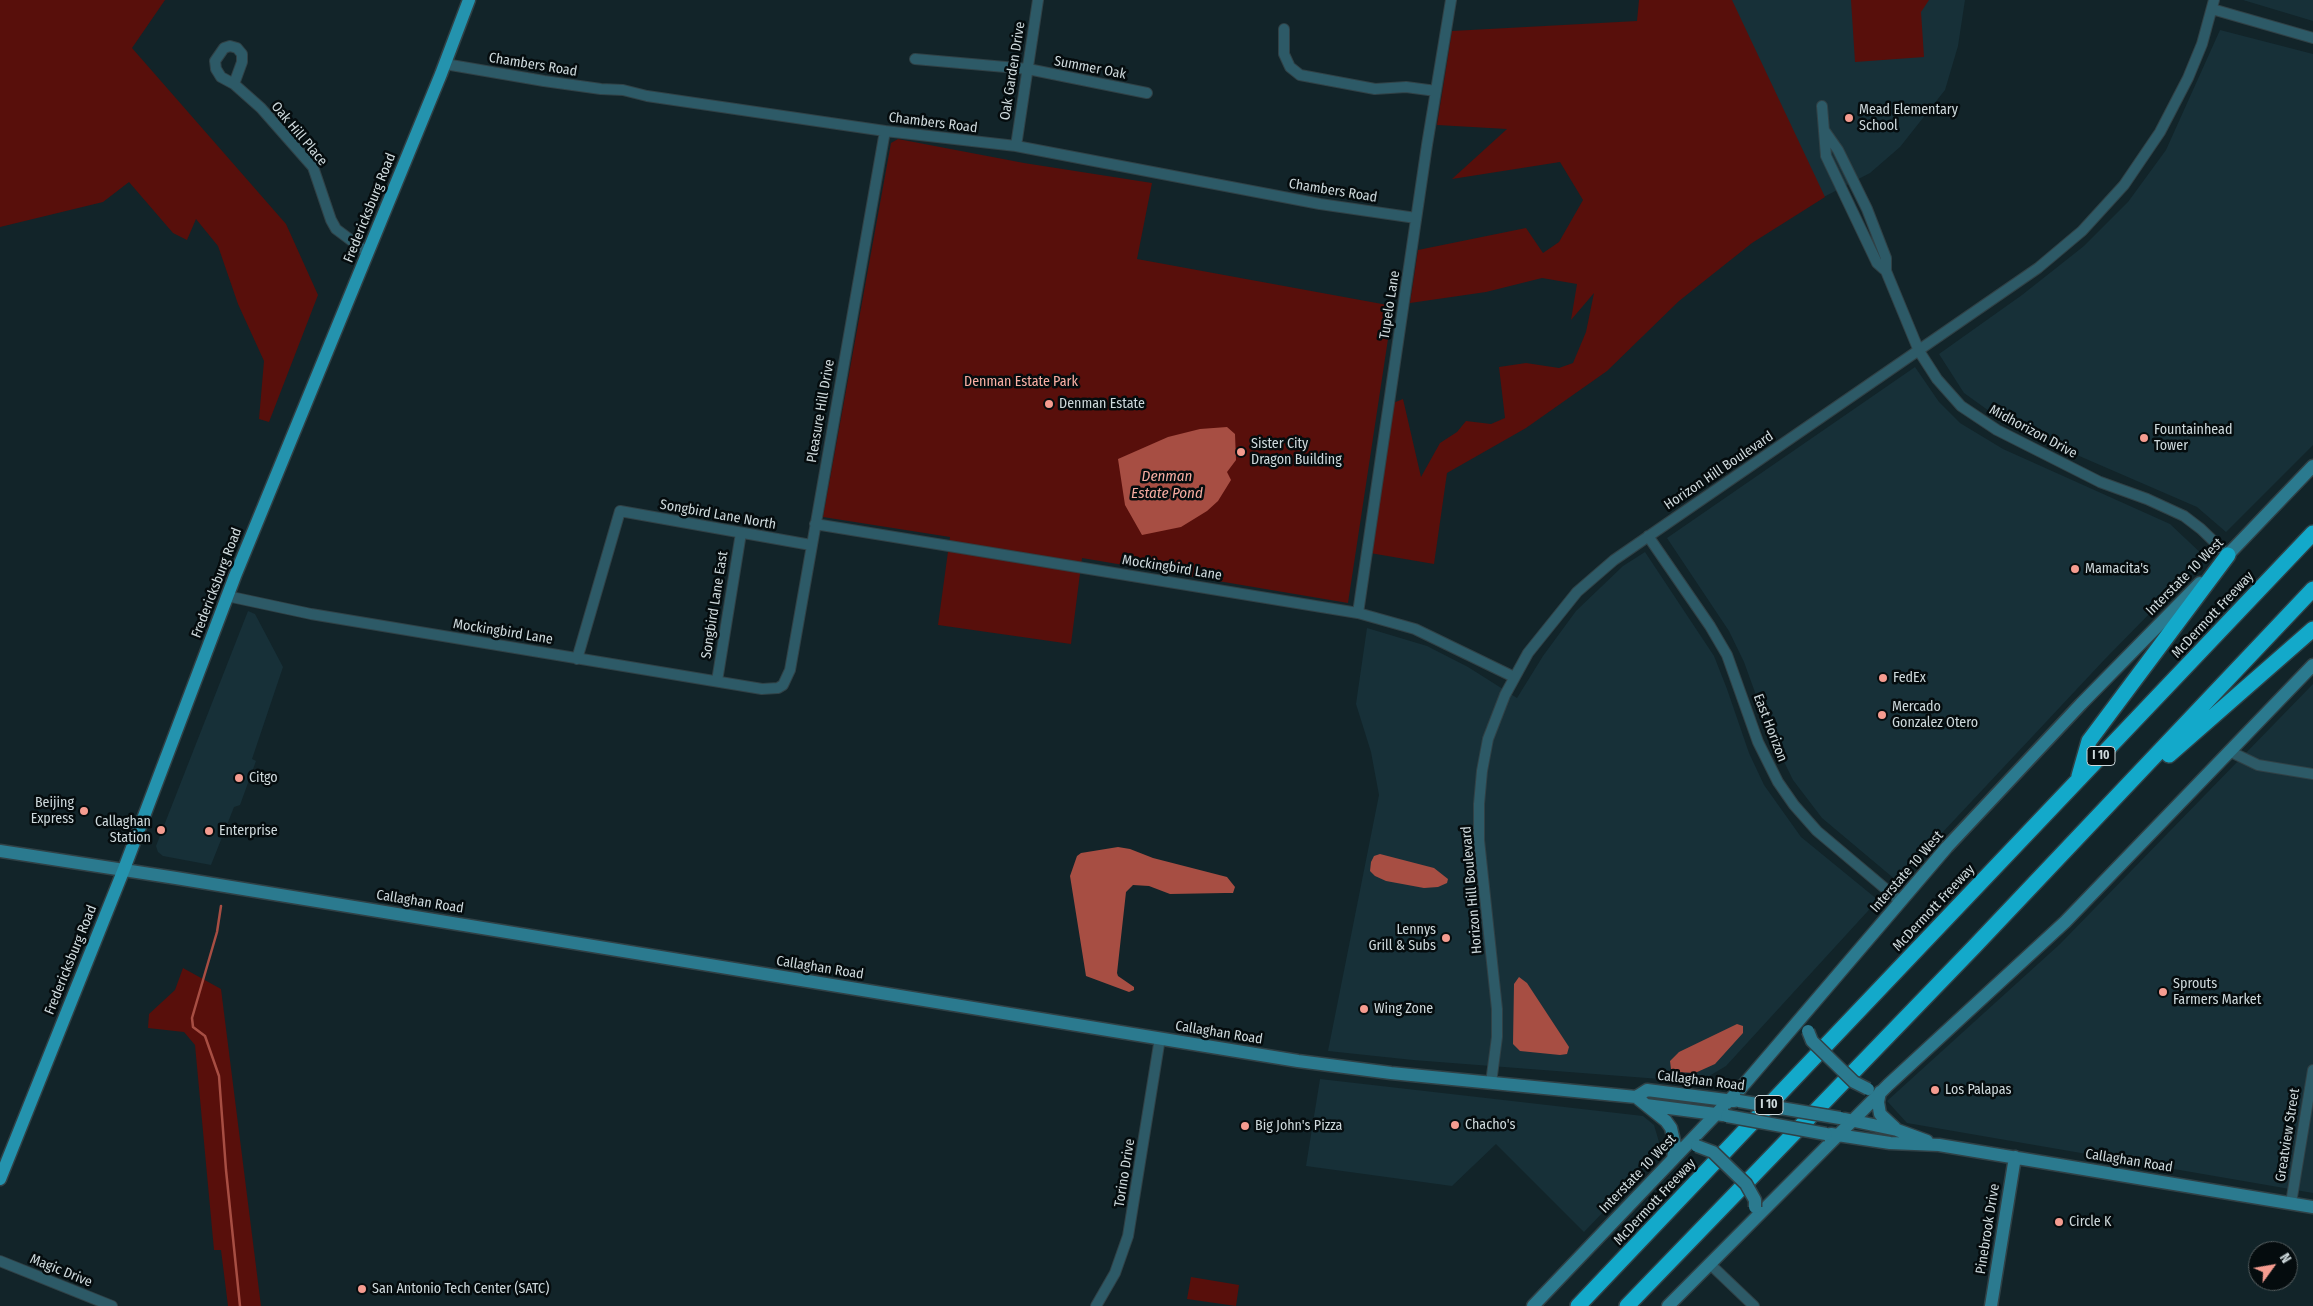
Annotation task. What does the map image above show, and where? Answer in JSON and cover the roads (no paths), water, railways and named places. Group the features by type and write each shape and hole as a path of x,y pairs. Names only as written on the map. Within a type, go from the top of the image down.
{"highway":[{"name":"McDermott Freeway","path":"1578,1306 2313,533"},
{"path":"2078,779 2089,741 2228,555"},
{"path":"1628,1306 2093,822 2313,589"},
{"path":"2093,822 2313,629"}],"main road":[{"name":"Fredericksburg Road","path":"0,1179 124,869 227,596 445,64 469,0"},
{"name":"Interstate 10 West","path":"1533,1306 1677,1155 1722,1115 1947,847 2082,704 2313,466"},
{"path":"1668,1306 1752,1222 1846,1119 2044,943 2313,665"},
{"name":"Callaghan Road","path":"0,851 124,869 1298,1061 1641,1101 1890,1144 1939,1145 2313,1207"},
{"path":"1809,1010 1807,1021 1812,1041 1854,1082 1879,1088"},
{"path":"1879,1088 1878,1102 1880,1114 1897,1130"},
{"name":"Callaghan Road","path":"1641,1101 1648,1090 1734,1100 1846,1119 1897,1130 1939,1145"},
{"path":"1641,1101 1666,1121 1671,1128 1677,1155 1697,1146 1713,1152 1746,1184 1755,1200 1752,1222"},
{"name":"Pinebrook Drive","path":"1991,1306 2015,1157"}],"street":[{"name":"Oak Garden Drive","path":"1016,146 1038,0"},
{"name":"Tupelo Lane","path":"1358,614 1416,218 1451,0"},
{"path":"2213,5 2313,38"},
{"name":"Horizon Hill Boulevard","path":"1491,1083 1497,1037 1497,1009 1479,840 1479,804 1482,771 1488,739 1514,677 1538,638 1577,592 1614,560 1919,351 2052,257 2089,224 2124,185 2160,132 2174,107 2202,44 2213,5"},
{"path":"1284,29 1284,54 1290,67 1300,75 1375,89 1406,87 1436,91"},
{"name":"Summer Oak","path":"915,58 1028,69 1147,93"},
{"name":"Chambers Road","path":"445,64 544,81 623,90 647,96 885,131 1016,146 1320,204 1416,218"},
{"name":"Oak Hill Place","path":"234,84 261,108 314,167 328,212 336,229 368,253"},
{"name":"Midhorizon Drive","path":"1822,106 1826,156 1877,263 1886,271"},
{"name":"Midhorizon Drive","path":"1824,129 1838,150 1867,209 1886,258 1886,271 1919,351 1937,379 1961,406 1996,430 2100,482 2147,498 2184,516 2201,528 2228,555"},
{"name":"Pleasure Hill Drive","path":"775,689 783,685 790,670 885,131"},
{"path":"1839,184 1852,178"},
{"name":"Songbird Lane North","path":"577,658 620,511 811,545"},
{"name":"Mockingbird Lane","path":"815,524 1358,614 1415,629 1514,677"},
{"name":"Songbird Lane East","path":"717,681 741,533"},
{"name":"East Horizon","path":"1648,536 1727,654 1758,742 1778,782 1794,805 1817,831 1900,901"},
{"name":"Mockingbird Lane","path":"227,596 311,614 762,689 775,689"},
{"path":"2229,752 2258,764 2313,774"},
{"name":"Torino Drive","path":"1096,1306 1115,1273 1128,1236 1160,1038"},
{"name":"Greatview Street","path":"2291,1203 2313,1070"},
{"name":"Magic Drive","path":"0,1261 112,1306"},
{"path":"1711,1265 1754,1306"}],"water":[{"name":"Denman Estate Pond","path":"1227,427 1235,434 1236,460 1227,472 1231,480 1218,501 1207,511 1181,527 1142,535 1125,505 1118,459 1168,437 1200,429"},
{"path":"1118,847 1227,877 1235,887 1233,893 1170,894 1149,886 1133,885 1126,892 1117,973 1118,976 1134,987 1134,990 1129,992 1086,976 1070,876 1077,856 1081,853"},
{"path":"1380,854 1434,868 1448,879 1447,883 1438,887 1424,888 1386,881 1375,876 1370,871 1374,856"},
{"path":"1519,977 1527,983 1569,1047 1567,1054 1520,1051 1513,1044 1514,984"},
{"path":"1737,1024 1743,1026 1743,1033 1715,1064 1695,1073 1676,1072 1671,1069 1670,1061 1679,1052"}],"waterway":[{"path":"221,906 217,932 192,1018 193,1027 205,1036 219,1076 226,1170 240,1306"}],"place":[{"name":"Mead Elementary School","path":"1849,118"},
{"name":"Denman Estate","path":"1049,404"},
{"name":"Fountainhead Tower","path":"2144,438"},
{"name":"Sister City Dragon Building","path":"1241,452"},
{"name":"Mamacita's","path":"2075,569"},
{"name":"FedEx","path":"1883,678"},
{"name":"Mercado Gonzalez Otero","path":"1882,715"},
{"name":"Citgo","path":"239,778"},
{"name":"Beijing Express","path":"84,811"},
{"name":"Callaghan Station","path":"161,830"},
{"name":"Enterprise","path":"209,831"},
{"name":"Lennys Grill & Subs","path":"1446,938"},
{"name":"Sprouts Farmers Market","path":"2163,992"},
{"name":"Wing Zone","path":"1364,1009"},
{"name":"Los Palapas","path":"1935,1090"},
{"name":"Chacho's","path":"1455,1125"},
{"name":"Big John's Pizza","path":"1245,1126"},
{"name":"Circle K","path":"2059,1222"},
{"name":"San Antonio Tech Center (SATC)","path":"362,1289"}],"park label":[{"name":"Denman Estate Park","path":"1021,382"}]}
